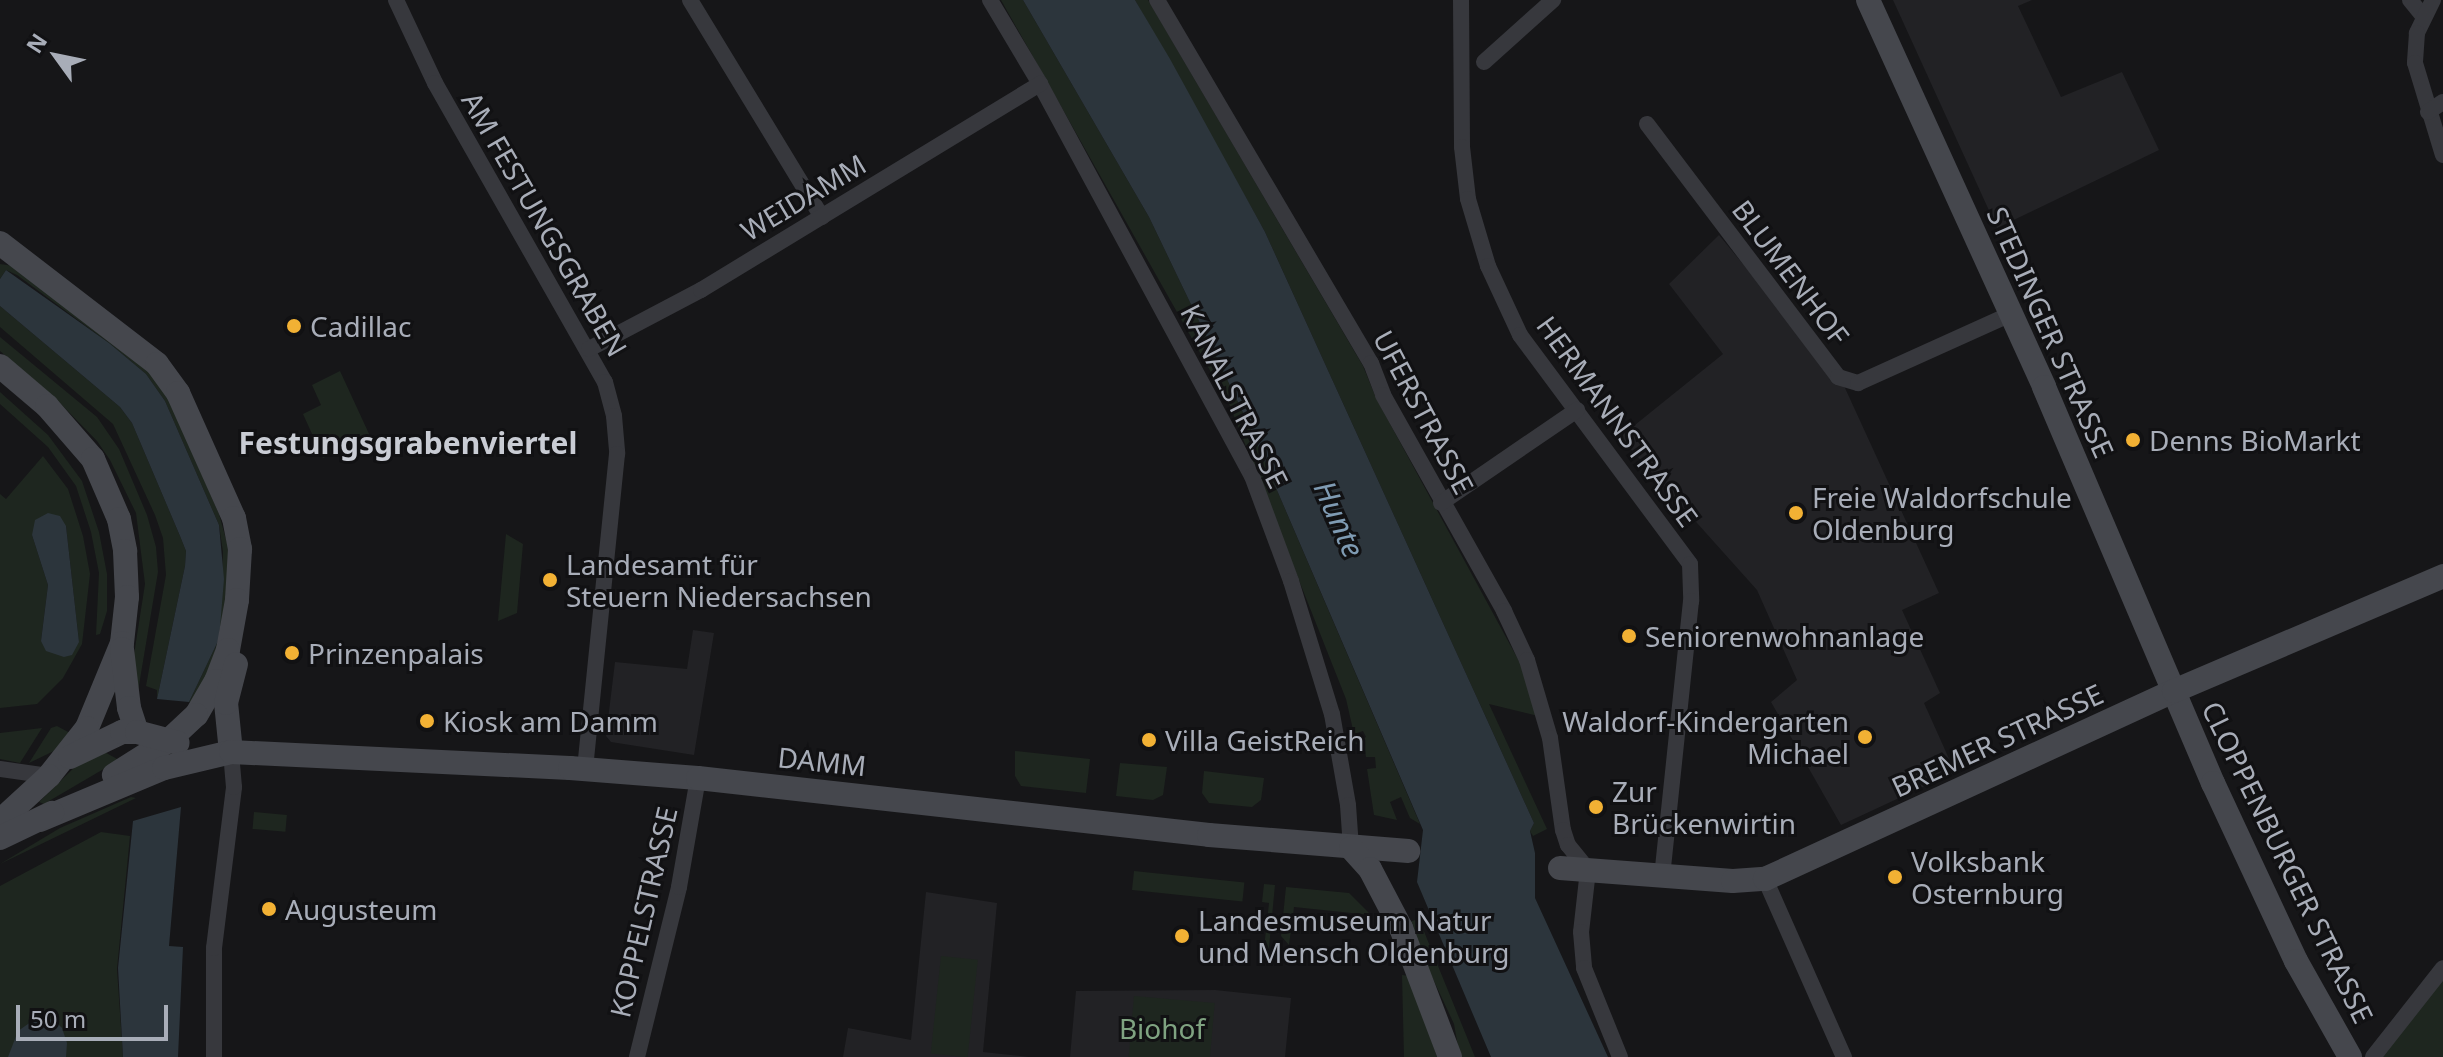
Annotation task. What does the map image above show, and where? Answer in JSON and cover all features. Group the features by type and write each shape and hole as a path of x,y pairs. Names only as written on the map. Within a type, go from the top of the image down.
{"street":[{"name":"AM FESTUNGSGRABEN","path":"396,0 442,96 589,349 605,382 614,416 617,454 585,769"},
{"path":"690,0 822,217"},
{"name":"KANALSTRASSE","path":"990,0 1040,84 1252,476 1291,581 1332,714 1348,805 1351,848"},
{"name":"UFERSTRASSE","path":"1157,0 1371,363 1383,395 1504,611 1527,660 1544,715 1563,830 1568,845 1588,870"},
{"name":"HERMANNSTRASSE","path":"1461,0 1462,147 1468,199 1488,266 1520,335 1690,564 1691,601 1662,876"},
{"path":"1484,62 1553,0"},
{"name":"STEDINGER STRASSE","path":"1868,0 2011,314 2174,691"},
{"path":"2410,0 2423,16"},
{"path":"2433,0 2417,33 2415,63 2443,155"},
{"name":"WEIDAMM","path":"589,349 701,290 1040,84"},
{"path":"2428,112 2443,102"},
{"name":"BLUMENHOF","path":"1647,124 1838,377 1858,383 2011,314"},
{"path":"7,252 157,364 178,393 234,518 247,599 226,703 234,787 214,948 214,1057"},
{"path":"0,366 69,428 93,459 109,491 125,551 127,597 122,643 129,708 137,732"},
{"path":"1441,503 1577,410"},
{"path":"40,820 168,741 196,715 220,671 237,600 240,549"},
{"name":"BREMER STRASSE","path":"1560,868 1733,881 1765,879 2174,691 2443,576"},
{"path":"0,821 56,768 87,728 122,643"},
{"name":"CLOPPENBURGER STRASSE","path":"2174,691 2296,961 2350,1057"},
{"path":"0,769 56,768 106,738 137,732 230,752"},
{"path":"0,838 164,768 230,752"},
{"name":"DAMM","path":"230,752 585,769 698,778 1351,848 1408,851"},
{"name":"KOPPELSTRASSE","path":"637,1057 679,887 698,778"},
{"path":"1351,848 1370,869 1401,928 1450,1057"},
{"path":"1588,870 1581,932 1584,968 1620,1057"},
{"path":"1765,879 1844,1057"},
{"path":"2373,1057 2443,968"}],"shaded area":[{"path":"1893,0 2032,0 2018,6 2061,97 2122,72 2159,150 1997,228"},
{"name":"Freie Waldorfschule Oldenburg","path":"1719,235 1845,388 1939,593 1902,610 1940,693 1924,703 1955,772 1841,825 1771,702 1797,680 1757,590 1620,437 1723,354 1669,284"},
{"path":"693,630 714,633 694,755 611,742 606,736 615,662 687,669"},
{"path":"926,892 997,903 983,1052 1029,1057 843,1057 848,1028 911,1040"},
{"path":"1215,990 1291,998 1285,1057 1070,1057 1076,991"}],"green space":[{"path":"1001,0 1023,0 1149,217 1249,425 1420,824 1410,818 1401,797 1390,802 1397,820 1374,815 1367,769 1376,768 1375,757 1366,757 1365,751 1355,743 1366,737 1363,731 1354,734 1346,699 1230,406"},
{"path":"1135,0 1148,0 1363,366 1376,398 1526,674 1538,716 1489,704 1547,829 1533,836 1530,831 1534,823 1265,232"},
{"path":"0,264 14,266 151,370 166,392 219,514 232,561 228,624 195,704 189,702 219,639 223,552 219,525 165,401 146,374 109,343 17,275 6,270 0,279"},
{"path":"0,306 120,407 132,423 186,551 157,699 157,690 146,686 166,575 163,538 155,515 113,424 0,327"},
{"path":"0,337 97,417 119,449 147,515 156,547 158,572 137,697 133,661 145,584 136,513 97,441 57,400 0,351"},
{"path":"340,371 370,436 323,458 303,414 321,405 312,385"},
{"path":"0,392 48,435 82,481 99,532 107,574 107,611 100,634 96,635 99,573 91,532 76,486 48,447 0,404"},
{"path":"43,456 68,489 83,536 90,574 82,644 63,678 37,704 0,708 0,494 6,499","holes":["66,526 79,642 41,641 48,585 32,535"]},
{"path":"506,534 523,544 517,613 498,621"},
{"path":"57,726 70,733 54,751 29,763 51,728"},
{"path":"42,728 20,763 0,759 0,733"},
{"path":"99,749 119,760 44,804 39,802 85,757"},
{"path":"1015,751 1090,759 1086,793 1021,786 1015,776"},
{"path":"1120,763 1167,767 1163,795 1153,800 1116,796"},
{"path":"1204,771 1264,778 1261,800 1252,807 1209,803 1202,793"},
{"path":"131,797 136,798 0,864 60,828"},
{"path":"254,812 287,815 285,832 253,829"},
{"path":"101,832 130,836 117,969 123,1057 0,1057 0,886"},
{"path":"1134,871 1244,883 1242,901 1132,890"},
{"path":"1264,884 1275,885 1268,958 1263,957 1269,903 1262,902"},
{"path":"1286,887 1349,893 1371,915 1294,907 1289,945 1281,936"},
{"path":"1415,920 1421,924 1475,1057 1460,1057 1454,1024 1407,923"},
{"path":"941,956 978,960 968,1057 931,1053"},
{"path":"1402,975 1410,976 1437,1057 1404,1057"},
{"path":"2443,979 2443,1057 2381,1057"},
{"name":"Biohof","path":"1134,996 1215,1003 1210,1057 1129,1057"}],"water":[{"name":"Hunte","path":"1023,0 1135,0 1170,59 1265,232 1534,823 1530,831 1535,853 1535,898 1608,1057 1491,1057 1417,882 1423,830 1249,425 1149,217"},
{"path":"6,270 109,343 146,374 165,401 219,525 224,579 219,639 189,702 157,699 185,566 186,551 180,536 132,423 120,407 0,306 0,279"},
{"path":"48,513 60,516 66,526 79,642 72,655 64,657 46,651 41,641 48,585 32,535 35,520"},
{"path":"181,807 169,946 183,947 178,1057 123,1057 118,968 133,821"},
{"path":"38,1017 54,1020 62,1028 67,1043 66,1057 8,1057 18,1031"}],"place":[{"name":"Cadillac","path":"294,326"},
{"name":"Denns BioMarkt","path":"2133,440"},
{"name":"Freie Waldorfschule Oldenburg","path":"1796,513"},
{"name":"Landesamt für Steuern Niedersachsen","path":"550,580"},
{"name":"Seniorenwohnanlage","path":"1629,636"},
{"name":"Prinzenpalais","path":"292,653"},
{"name":"Kiosk am Damm","path":"427,721"},
{"name":"Waldorf-Kindergarten Michael","path":"1865,737"},
{"name":"Villa GeistReich","path":"1149,740"},
{"name":"Zur Brückenwirtin","path":"1596,807"},
{"name":"Volksbank Osternburg","path":"1895,877"},
{"name":"Augusteum","path":"269,909"},
{"name":"Landesmuseum Natur und Mensch Oldenburg","path":"1182,936"}],"district":[{"name":"Festungsgrabenviertel","path":"408,443"}]}
